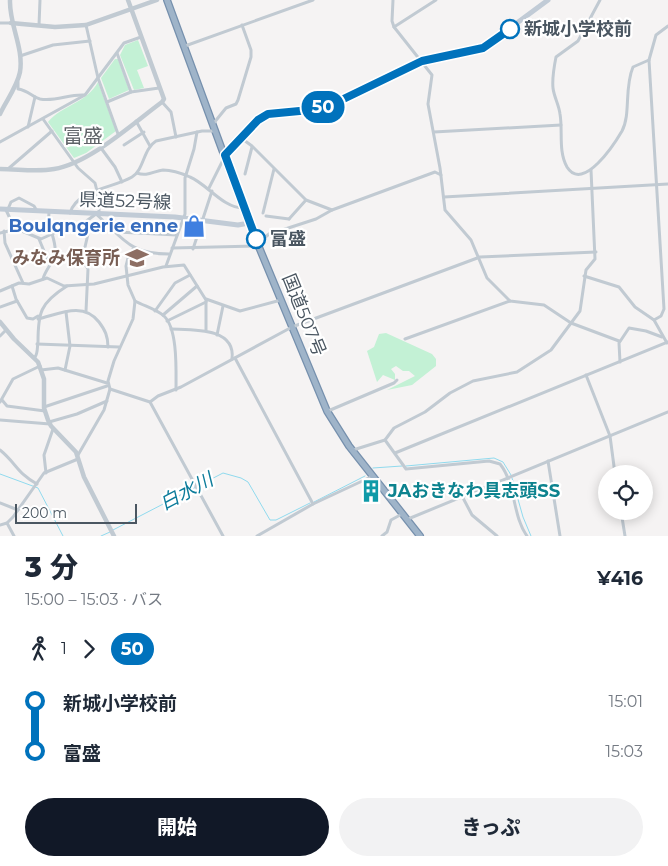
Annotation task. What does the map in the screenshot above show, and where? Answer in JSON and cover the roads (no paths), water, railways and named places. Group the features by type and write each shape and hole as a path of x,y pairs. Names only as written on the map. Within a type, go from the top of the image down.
{"highway":[{"name":"国道507号","path":"167,0 249,223 327,411 352,450 420,536"}],"main road":[{"path":"225,155 258,120 268,114 310,110 331,105 422,61 483,48 548,0"},
{"name":"県道52号線","path":"5,210 184,217 238,225 249,223"}],"street":[{"path":"10,0 11,23 20,56 18,89 36,97 51,100 75,94 85,95"},
{"path":"39,26 40,0"},
{"path":"0,169 46,170 76,163 101,148 162,102 164,99 128,0"},
{"path":"0,23 39,26 86,25 157,0"},
{"path":"184,46 314,0"},
{"path":"393,0 392,21 394,27 432,75 428,104 441,175 445,210 471,240 480,257 487,278 510,301"},
{"path":"394,27 436,0"},
{"path":"600,0 578,41 556,57 554,88 560,114 561,147 567,167 579,174 591,170 612,147 626,122 626,92 633,67 650,60"},
{"path":"86,25 98,78 118,134"},
{"path":"213,124 226,108 236,104 251,57 251,50 242,25"},
{"path":"654,320 661,316 664,309 650,60 656,36 668,26"},
{"path":"0,142 85,95 124,43 141,37"},
{"path":"20,56 53,45 90,41"},
{"path":"117,52 131,92"},
{"path":"0,114 18,78"},
{"path":"107,102 131,92 159,88"},
{"path":"28,127 36,97"},
{"path":"162,102 171,112 176,137"},
{"path":"23,283 2,232 15,229 39,239 52,235 74,224 81,225 97,214 99,202 94,183 76,163 43,119"},
{"path":"136,121 144,132 150,146"},
{"path":"434,132 561,125"},
{"path":"8,169 52,131"},
{"path":"69,214 71,208 81,199 96,191 122,182 137,173 150,146 156,141 197,132 216,131"},
{"path":"124,145 144,132"},
{"path":"166,266 184,217 186,207 185,175 197,132"},
{"path":"241,138 252,146 306,200 332,210"},
{"path":"245,174 252,146"},
{"path":"101,148 115,167 122,182"},
{"path":"193,249 211,190 225,155"},
{"path":"274,168 264,214 289,219"},
{"path":"137,173 152,174 160,170 172,170 211,190 233,207 244,208"},
{"path":"352,450 385,440 394,428 425,412 450,393 474,381 517,372 551,350 581,308 584,276 586,270 595,259 591,170"},
{"path":"172,248 193,249 258,245 270,232 316,219 332,210 435,172 441,175"},
{"path":"444,197 668,184"},
{"path":"15,229 5,210 11,202 19,198 34,206 37,212"},
{"path":"289,219 306,200"},
{"path":"43,279 55,255 52,235 48,225 48,213"},
{"path":"97,214 134,248 146,253 169,254"},
{"path":"289,219 293,227"},
{"path":"81,225 88,234 82,260 88,268 86,311"},
{"path":"116,232 178,235"},
{"path":"39,239 50,264"},
{"path":"0,525 7,523 46,473 78,457 100,419 107,401 108,386 119,347 133,319 135,301 127,276 127,260 134,248"},
{"path":"150,402 158,396 176,390 292,327 480,257 596,252"},
{"path":"0,291 12,286 23,283 29,284 46,278 67,286 88,284 166,266 184,265 206,302 206,330"},
{"path":"155,311 176,283 190,275"},
{"path":"395,453 667,342 662,337 654,320 635,307 619,287 584,276"},
{"path":"12,286 17,301 28,319 79,309 86,311 92,314 104,330 108,347"},
{"path":"34,357 38,344 38,318 48,302 67,286"},
{"path":"162,315 197,286"},
{"path":"202,295 206,299 234,310 246,311 281,300"},
{"path":"0,307 17,301"},
{"path":"135,301 162,315 172,329 176,390"},
{"path":"405,339 510,301 544,305 571,323 620,342"},
{"path":"168,321 206,302"},
{"path":"217,335 223,306"},
{"path":"65,370 70,346 66,312"},
{"path":"0,322 34,357 41,368 44,379 44,409 49,423 78,457 84,477 114,536"},
{"path":"620,362 620,342 627,330 631,328 662,337"},
{"path":"172,329 206,330 217,335 232,348 233,359 313,504"},
{"path":"0,336 6,330"},
{"path":"38,344 119,347"},
{"path":"108,386 44,409 7,406 1,401 13,379 41,368 52,368 65,370 108,386 150,402 223,536"},
{"path":"586,375 610,436 615,465"},
{"path":"327,411 394,383 397,380"},
{"path":"0,420 49,423 77,414 107,401"},
{"path":"407,519 668,412"},
{"path":"46,473 45,452 53,429"},
{"path":"385,440 406,470 489,461 500,464 508,478 518,516 527,536"},
{"path":"0,450 10,458 19,472 37,484"},
{"path":"548,461 560,536"},
{"path":"257,536 313,504 373,476"},
{"path":"462,496 472,515 497,536"},
{"path":"0,503 18,510"},
{"path":"382,536 387,532 391,520 403,514"},
{"path":"622,520 625,536"},
{"path":"7,523 14,536"}],"waterway":[{"name":"白水川","path":"406,466 494,458 503,462 511,475"},
{"name":"白水川","path":"373,468 402,466"},
{"name":"白水川","path":"113,530 223,473 248,482 270,520 276,520 310,503"},
{"name":"白水川","path":"0,474 38,488 63,536"},
{"name":"白水川","path":"314,502 365,476"},
{"name":"白水川","path":"512,478 523,517 531,536"},
{"name":"白水川","path":"101,536 110,532"}],"place":[{"name":"新城小学校前","path":"510,29"},
{"name":"Boulqngerie enne","path":"194,226"},
{"name":"富盛","path":"256,239"},
{"name":"みなみ保育所","path":"137,258"},
{"name":"JAおきなわ具志頭SS","path":"371,491"}],"district":[{"name":"富盛","path":"83,136"}]}
